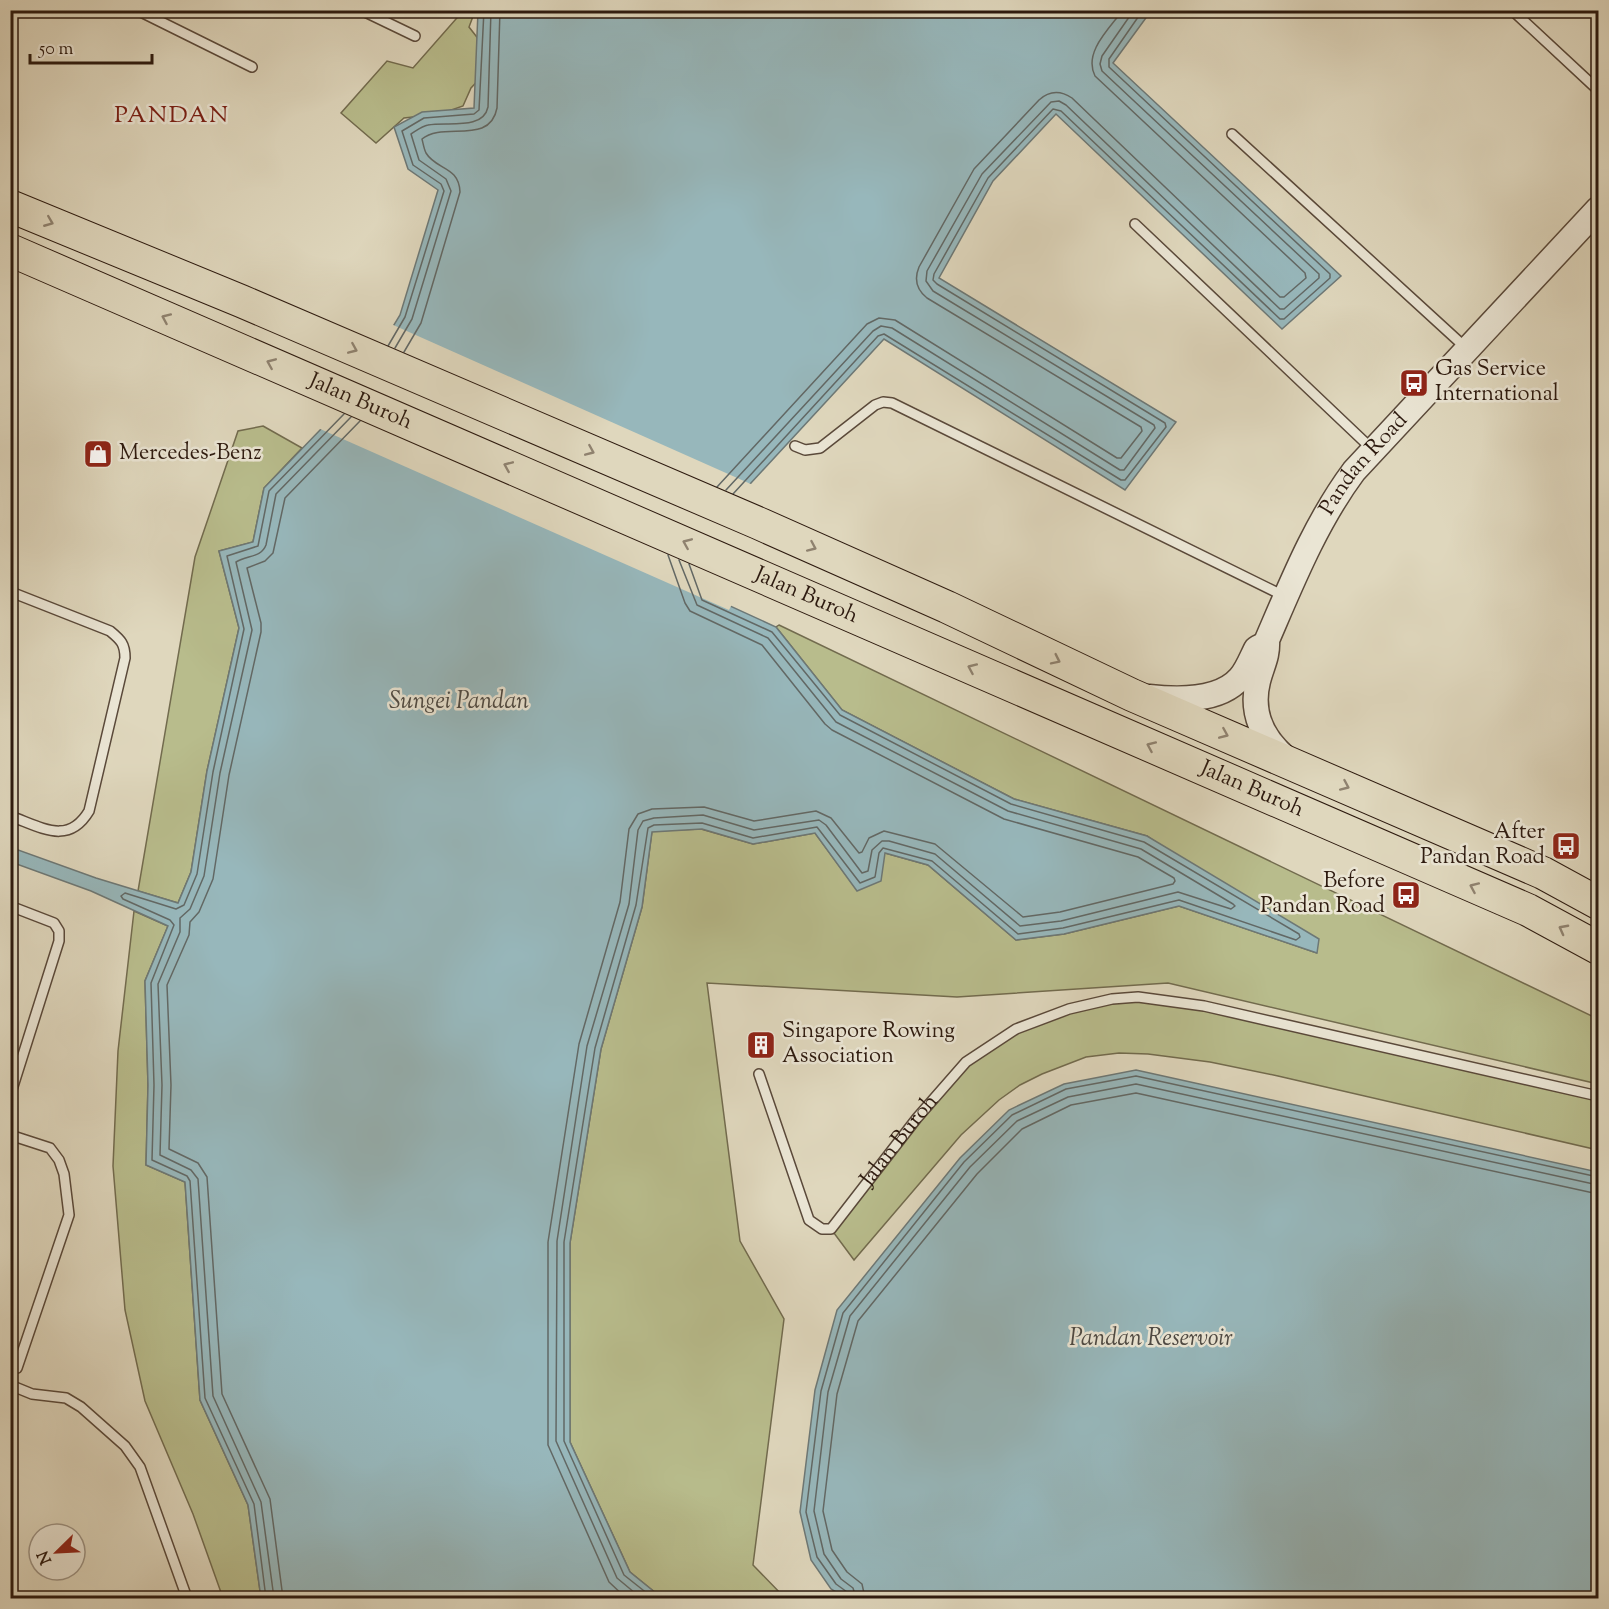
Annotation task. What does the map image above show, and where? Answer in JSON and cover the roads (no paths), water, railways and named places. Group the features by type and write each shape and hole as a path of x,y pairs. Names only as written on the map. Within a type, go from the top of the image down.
{"highway":[{"name":"Jalan Buroh","path":"10,206 241,301 758,523 947,607 1132,695 1543,873 1599,903"},
{"name":"Jalan Buroh","path":"10,250 1517,906 1599,948"}],"street":[{"name":"Pandan Road","path":"1292,763 1269,741 1256,713 1256,690 1268,654 1267,640 1307,549 1335,496 1373,450 1599,209"},
{"name":"Pandan Road","path":"1132,695 1186,699 1221,690 1239,680 1256,649 1267,640"}],"lane":[{"path":"137,10 252,67"},
{"path":"361,10 415,36"},
{"path":"1512,10 1599,90"},
{"path":"1232,134 1468,349"},
{"path":"1135,224 1373,450"},
{"path":"795,446 805,450 820,448 875,405 883,402 892,403 1285,597"},
{"path":"10,594 16,594 110,631 125,646 125,658 88,811 82,822 75,829 65,832 49,830 10,816"},
{"path":"10,906 54,923 59,931 59,941 10,1096"},
{"name":"Jalan Buroh","path":"759,1074 809,1220 822,1229 831,1229 917,1118 966,1062 1016,1029 1068,1009 1112,999 1138,997 1204,1006 1599,1096"},
{"path":"10,1136 50,1148 59,1160 64,1174 69,1215 17,1368 10,1369"},
{"path":"10,1384 32,1394 66,1398 81,1407 125,1446 140,1467 187,1599"}],"water":[{"name":"Sungei Pandan","path":"478,11 1151,11 1113,63 1341,276 1282,329 1056,114 993,181 939,278 1176,422 1125,490 884,339 690,549 706,595 776,627 842,710 1014,799 1147,836 1319,939 1317,953 1179,906 1064,934 1016,940 928,865 885,853 881,881 857,891 815,833 753,844 702,829 652,832 642,907 601,1049 570,1243 570,1442 630,1572 662,1598 261,1598 248,1505 200,1400 185,1182 146,1165 148,1085 145,981 168,926 91,891 11,862 10,847 96,878 178,903 191,872 207,771 239,628 219,551 253,542 264,488 348,401 400,315 438,190 408,169 394,127 422,112 474,108"},
{"name":"Pandan Reservoir","path":"1136,1070 1598,1172 1598,1598 846,1598 831,1589 811,1560 800,1512 815,1390 837,1310 960,1158 1009,1110 1064,1084"}],"place":[{"name":"Gas Service International","path":"1414,383"},
{"name":"Mercedes-Benz","path":"98,454"},
{"name":"After Pandan Road","path":"1566,846"},
{"name":"Before Pandan Road","path":"1406,895"},
{"name":"Singapore Rowing Association","path":"761,1045"}],"district":[{"name":"PANDAN","path":"172,116"}]}
